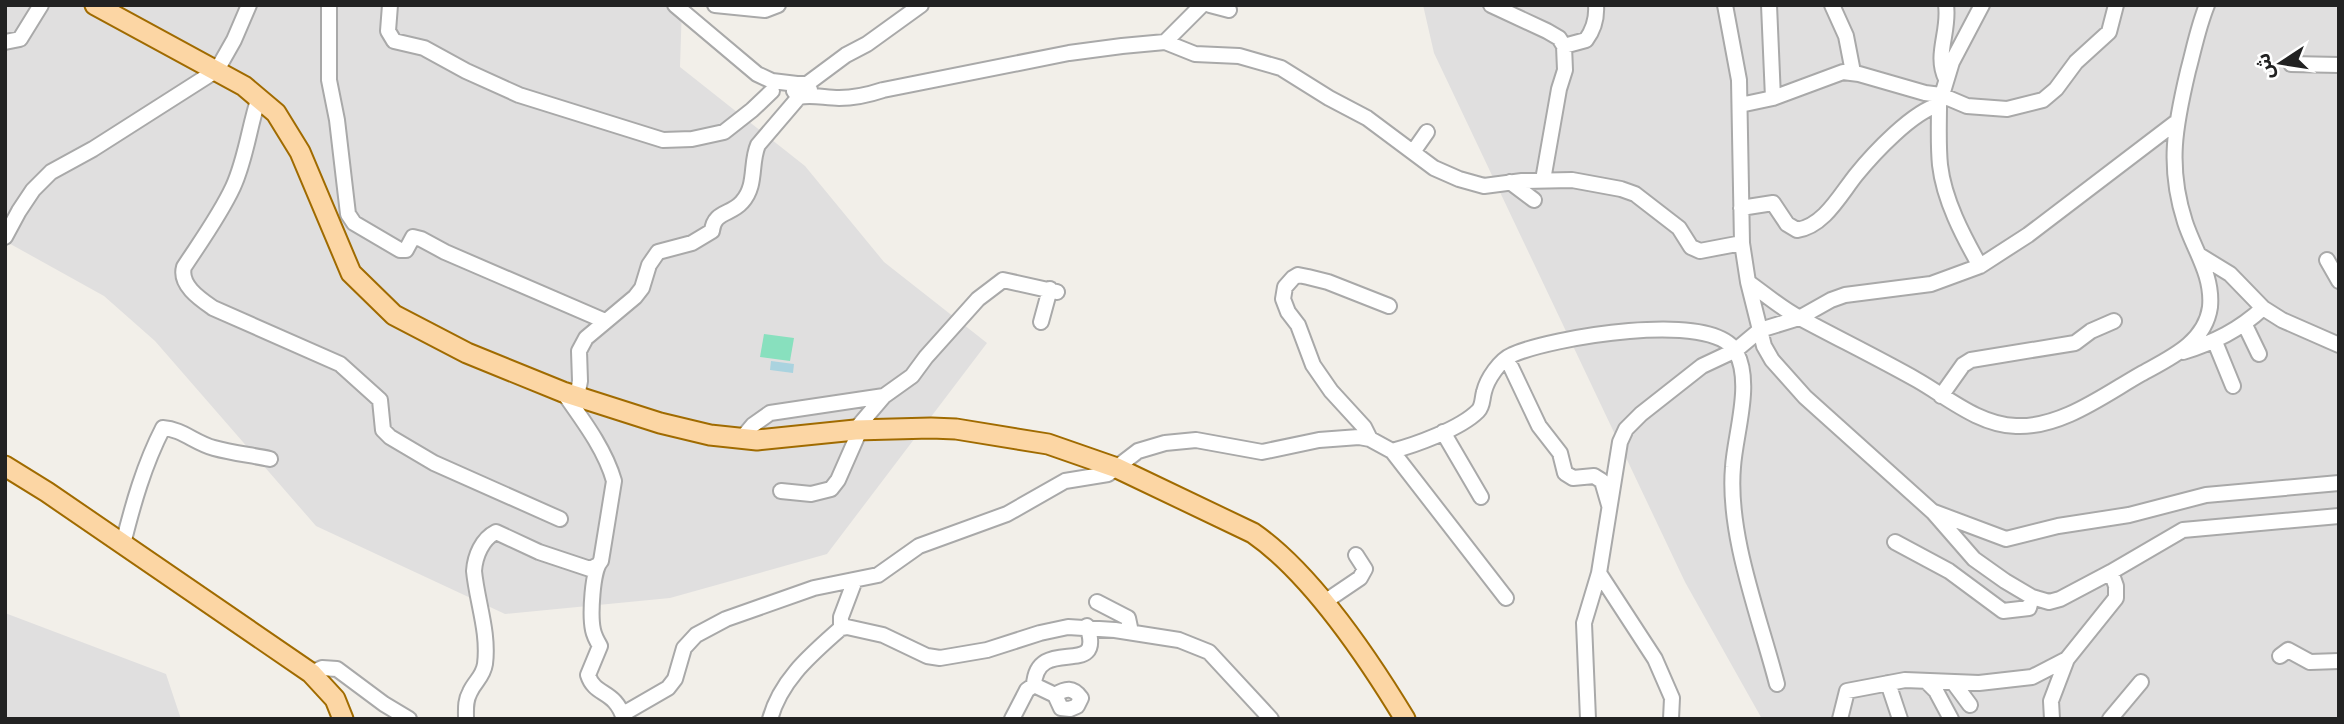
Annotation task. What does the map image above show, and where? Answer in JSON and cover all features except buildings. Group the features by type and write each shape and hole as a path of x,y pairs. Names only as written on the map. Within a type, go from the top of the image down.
{"main road":[{"path":"95,5 217,70 259,97 276,113 300,152 351,273 394,314 415,327 467,353 570,395 710,435 776,438 857,430 956,429 1048,444 1117,468 1253,533 1272,546 1323,603 1377,673 1405,719"},
{"path":"5,466 311,673 335,699 343,719"}],"street":[{"path":"5,42 20,39 41,5"},
{"path":"5,237 33,190 51,172 93,149 217,70 234,40 248,5"},
{"path":"329,5 330,80 348,214 354,223 400,250 407,250 413,237 421,239 445,253 606,321"},
{"path":"390,5 387,32 394,41 424,48 519,95 566,108 651,138 677,141 724,132 772,91"},
{"path":"675,5 757,75 804,91 842,98 863,96 1069,53 1165,42 1195,54 1239,56 1281,68 1367,118 1434,167 1467,182 1484,186 1544,180 1591,182 1628,191 1679,228 1695,250 1742,243"},
{"path":"715,5 765,10 778,5"},
{"path":"466,719 465,705 470,691 481,678 485,662 484,627 474,563 488,536 496,532 590,569 601,561 614,481 570,395 582,344 635,297 642,288 645,272 658,252 692,243 712,230 717,217 743,202 750,189 758,145 804,91 920,5"},
{"path":"1165,42 1202,5"},
{"path":"1210,5 1229,10"},
{"path":"1491,5 1547,31 1559,38 1564,46 1565,70 1559,89 1544,180"},
{"path":"1564,46 1587,40 1593,30 1596,5"},
{"path":"1725,5 1736,62 1740,105 1742,243 1748,282 1764,346 1772,360 1805,397 1933,512 1974,559 2032,597 2049,602 2111,572 2183,530 2339,516"},
{"path":"1769,5 1773,98"},
{"path":"1832,5 1846,36 1853,72"},
{"path":"1946,5 1947,22 1941,68 1946,79"},
{"path":"1980,266 1968,245 1945,190 1939,146 1940,100 1946,79 1982,5"},
{"path":"1740,105 1773,98 1837,73 1853,72 1967,106 2007,108 2043,100 2056,89 2076,62 2109,32 2116,5"},
{"path":"1748,282 1799,318 1822,328 1975,415 2006,425 2045,423 2080,408 2175,355 2192,342 2208,317 2210,292 2207,273 2185,223 2178,198 2173,148 2175,123 2198,28 2207,5"},
{"path":"720,46 737,65 772,91 804,91"},
{"path":"2291,64 2339,65"},
{"path":"259,97 233,188 184,267 185,282 213,308 340,364 380,400 383,430 390,437 435,463 560,519"},
{"path":"1741,208 1773,203 1787,224 1800,230 1807,227 1826,213 1863,167 1896,134 1940,100"},
{"path":"1588,719 1584,623 1599,573 1620,442 1626,429 1640,414 1702,366 1736,350 1760,330 1799,318 1830,300 1845,295 1931,284 1980,266 2028,235 2175,123"},
{"path":"1413,152 1427,132"},
{"path":"1510,182 1534,200"},
{"path":"2199,255 2230,274 2263,308 2282,320 2339,345"},
{"path":"2327,260 2339,281"},
{"path":"1370,439 1364,427 1331,391 1312,365 1298,325 1288,312 1283,299 1285,287 1298,275 1328,282 1389,306"},
{"path":"781,491 811,494 831,489 838,480 857,430 884,396 912,376 978,299 1003,280 1054,291 1041,323"},
{"path":"2175,355 2215,342 2245,325 2263,308"},
{"path":"1941,396 1963,365 1972,360 2075,342 2114,320"},
{"path":"2245,325 2259,354"},
{"path":"1392,452 1443,432 1476,413 1482,406 1485,388 1502,362 1514,354 1596,334 1672,329 1707,334 1736,350 1742,370 1742,386 1732,498 1747,576 1777,684"},
{"path":"2215,342 2233,386"},
{"path":"1511,367 1539,426 1560,453 1565,472 1573,478 1594,475 1602,481 1610,506"},
{"path":"742,438 753,425 770,413 884,396"},
{"path":"123,544 144,471 163,428 177,429 213,448 270,459"},
{"path":"1443,432 1481,497"},
{"path":"596,566 592,617 593,631 600,646 588,675 595,688 615,699 624,716 668,688 675,679 684,648 696,635 738,613 814,588 878,575 919,545 1013,512 1065,481 1108,474 1138,451 1187,440 1207,441 1262,452 1336,438 1370,439 1392,452 1506,598"},
{"path":"1933,512 2006,539 2058,526 2129,515 2206,495 2339,483"},
{"path":"1895,542 1949,570 2003,611 2029,608 2032,597"},
{"path":"1323,603 1360,578 1365,569 1356,555"},
{"path":"2052,719 2051,701 2067,659 2116,598 2116,586 2111,572"},
{"path":"1599,573 1655,659 1672,698 1671,719"},
{"path":"841,628 841,617 855,580"},
{"path":"1097,602 1128,618 1130,632"},
{"path":"1034,685 1034,674 1044,662 1051,658 1073,658 1087,652 1091,638 1087,626"},
{"path":"770,719 777,699 794,673 841,628 883,635 927,656 940,658 987,650 1040,633 1087,626 1179,640 1209,653 1271,719"},
{"path":"2280,656 2288,650 2310,662 2339,661"},
{"path":"1840,719 1847,691 1905,680 1979,683 2032,677 2067,659"},
{"path":"311,673 322,668 337,669 409,719"},
{"path":"1926,681 1936,691 1951,719"},
{"path":"1953,682 1970,705"},
{"path":"2110,719 2141,682"},
{"path":"1888,683 1900,719"},
{"path":"1034,685 1055,695"},
{"path":"1012,719 1027,690 1034,685"}],"shaded area":[{"path":"5,5 682,5 680,67 805,166 884,262 987,343 827,554 670,598 505,614 316,526 155,341 104,296 5,241"},
{"path":"1423,5 2339,5 2339,719 1762,719 1685,582 1434,53"},
{"path":"5,613 166,674 181,719 5,719"}],"green space":[{"path":"764,334 794,338 790,361 760,357"}],"water":[{"path":"771,361 794,364 793,373 770,370"}]}
